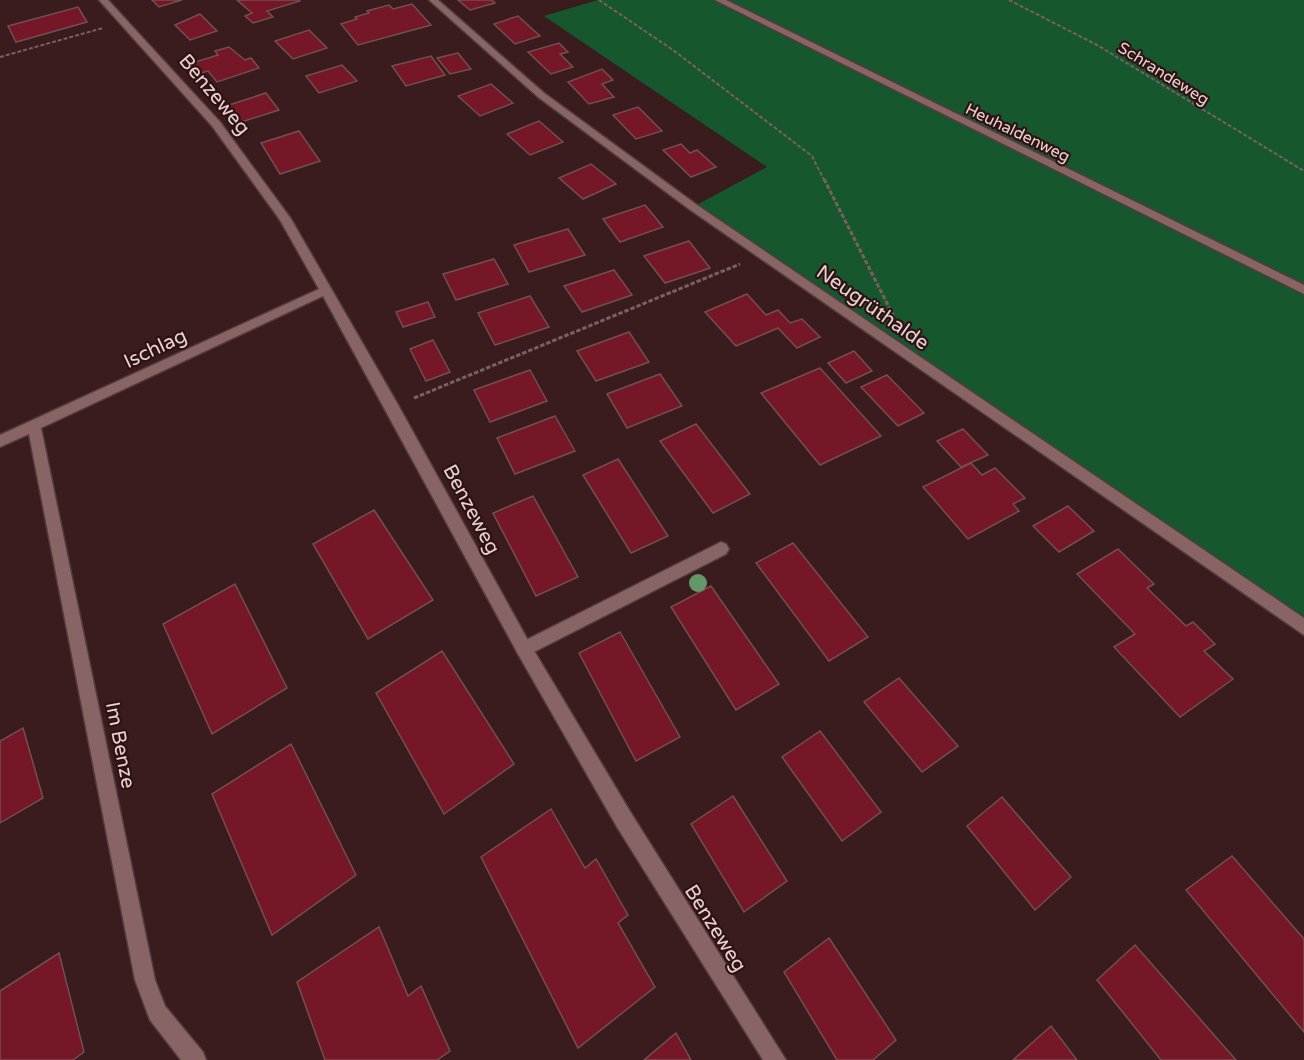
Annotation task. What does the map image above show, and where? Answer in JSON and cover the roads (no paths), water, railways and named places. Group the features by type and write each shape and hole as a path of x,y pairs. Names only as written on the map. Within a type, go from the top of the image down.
{"street":[{"name":"Benzeweg","path":"103,0 216,124 285,219 392,407 524,649 624,820 775,1060"},
{"name":"Neugrüthalde","path":"433,0 542,95 763,255 1304,627"},
{"name":"Heuhaldenweg","path":"719,0 1304,290"},
{"name":"Ischlag","path":"0,441 326,290"},
{"name":"Im Benze","path":"34,426 145,980 157,1013 195,1060"},
{"path":"524,649 721,549"}]}
